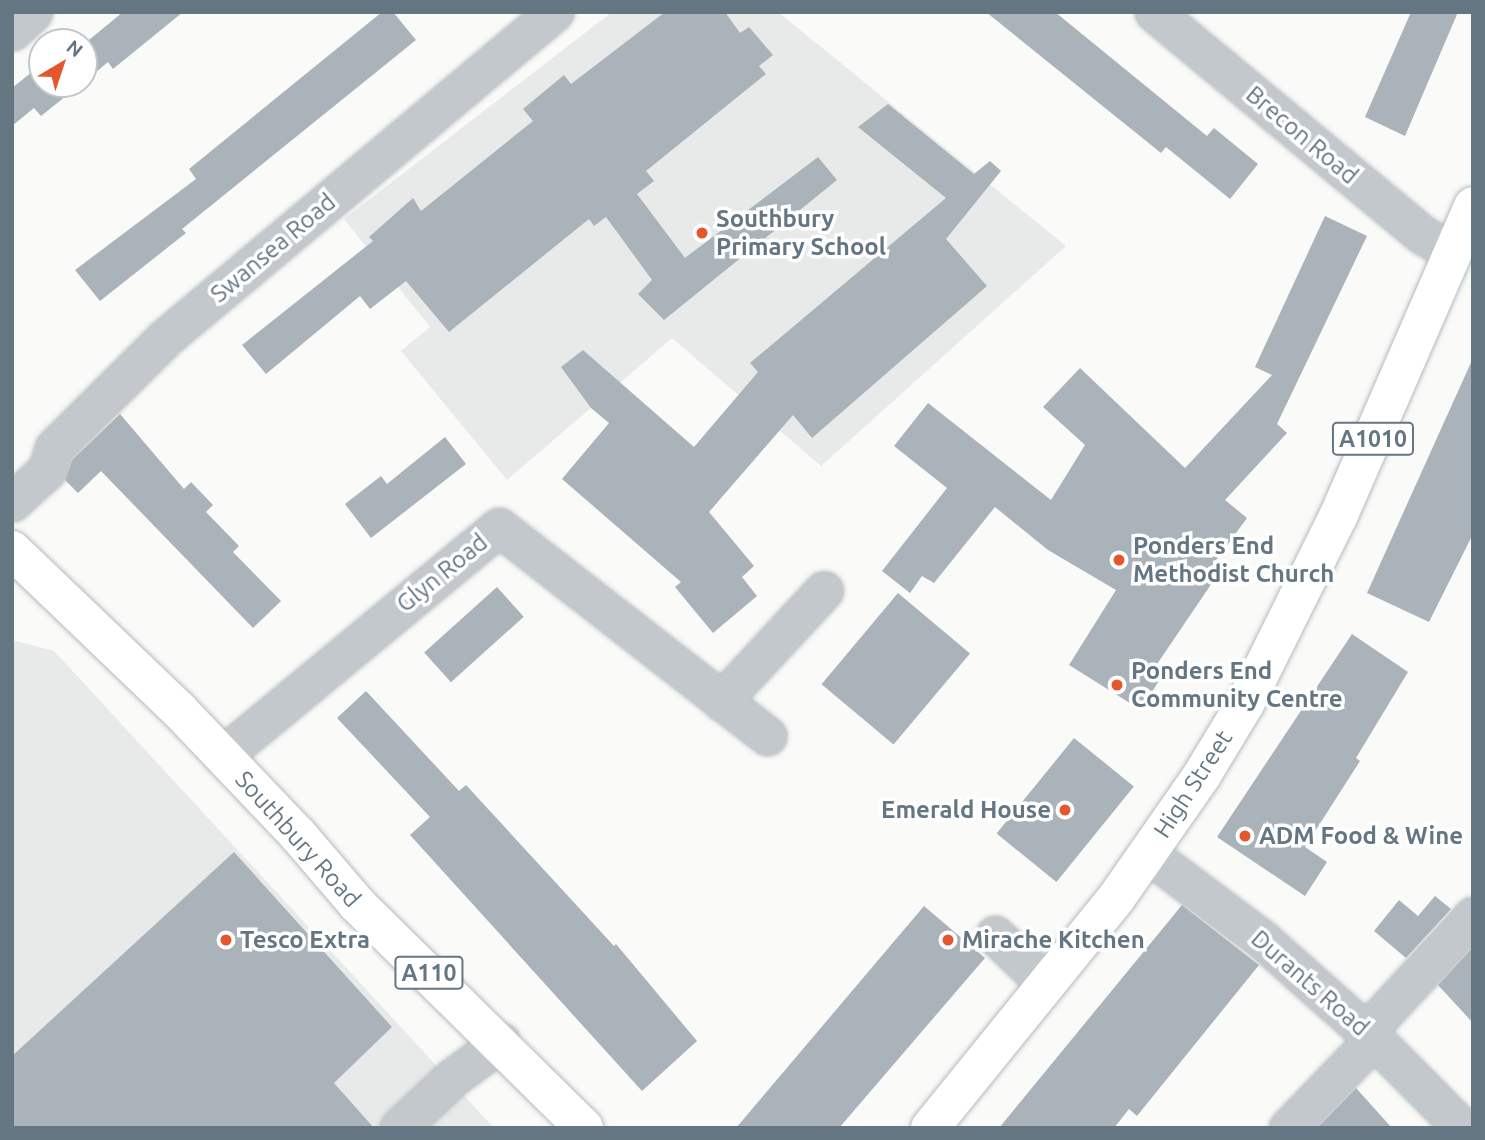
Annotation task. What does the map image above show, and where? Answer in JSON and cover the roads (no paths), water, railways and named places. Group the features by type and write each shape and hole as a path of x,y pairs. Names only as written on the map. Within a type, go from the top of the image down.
{"main road":[{"name":"High Street","path":"930,1128 1147,853 1202,775 1289,620 1473,206"},
{"name":"Southbury Road","path":"12,550 222,756 357,904 501,1042 584,1128"}],"street":[{"name":"Swansea Road","path":"12,502 47,470 54,449 165,338 554,12"},
{"name":"Brecon Road","path":"1154,12 1423,235 1453,253"},
{"path":"12,31 33,13"},
{"name":"Glyn Road","path":"222,756 499,527 767,736"},
{"path":"721,701 824,590"},
{"name":"Durants Road","path":"1147,853 1263,940 1370,1036 1462,1128"},
{"path":"1288,1128 1473,916"},
{"path":"995,935 1046,984"},
{"path":"399,1128 452,1078 501,1042"}],"place":[{"name":"Southbury Primary School","path":"702,233"},
{"name":"Ponders End Methodist Church","path":"1119,560"},
{"name":"Ponders End Community Centre","path":"1117,685"},
{"name":"Emerald House","path":"1065,810"},
{"name":"ADM Food & Wine","path":"1245,836"},
{"name":"Tesco Extra","path":"226,940"},
{"name":"Mirache Kitchen","path":"948,940"}]}
